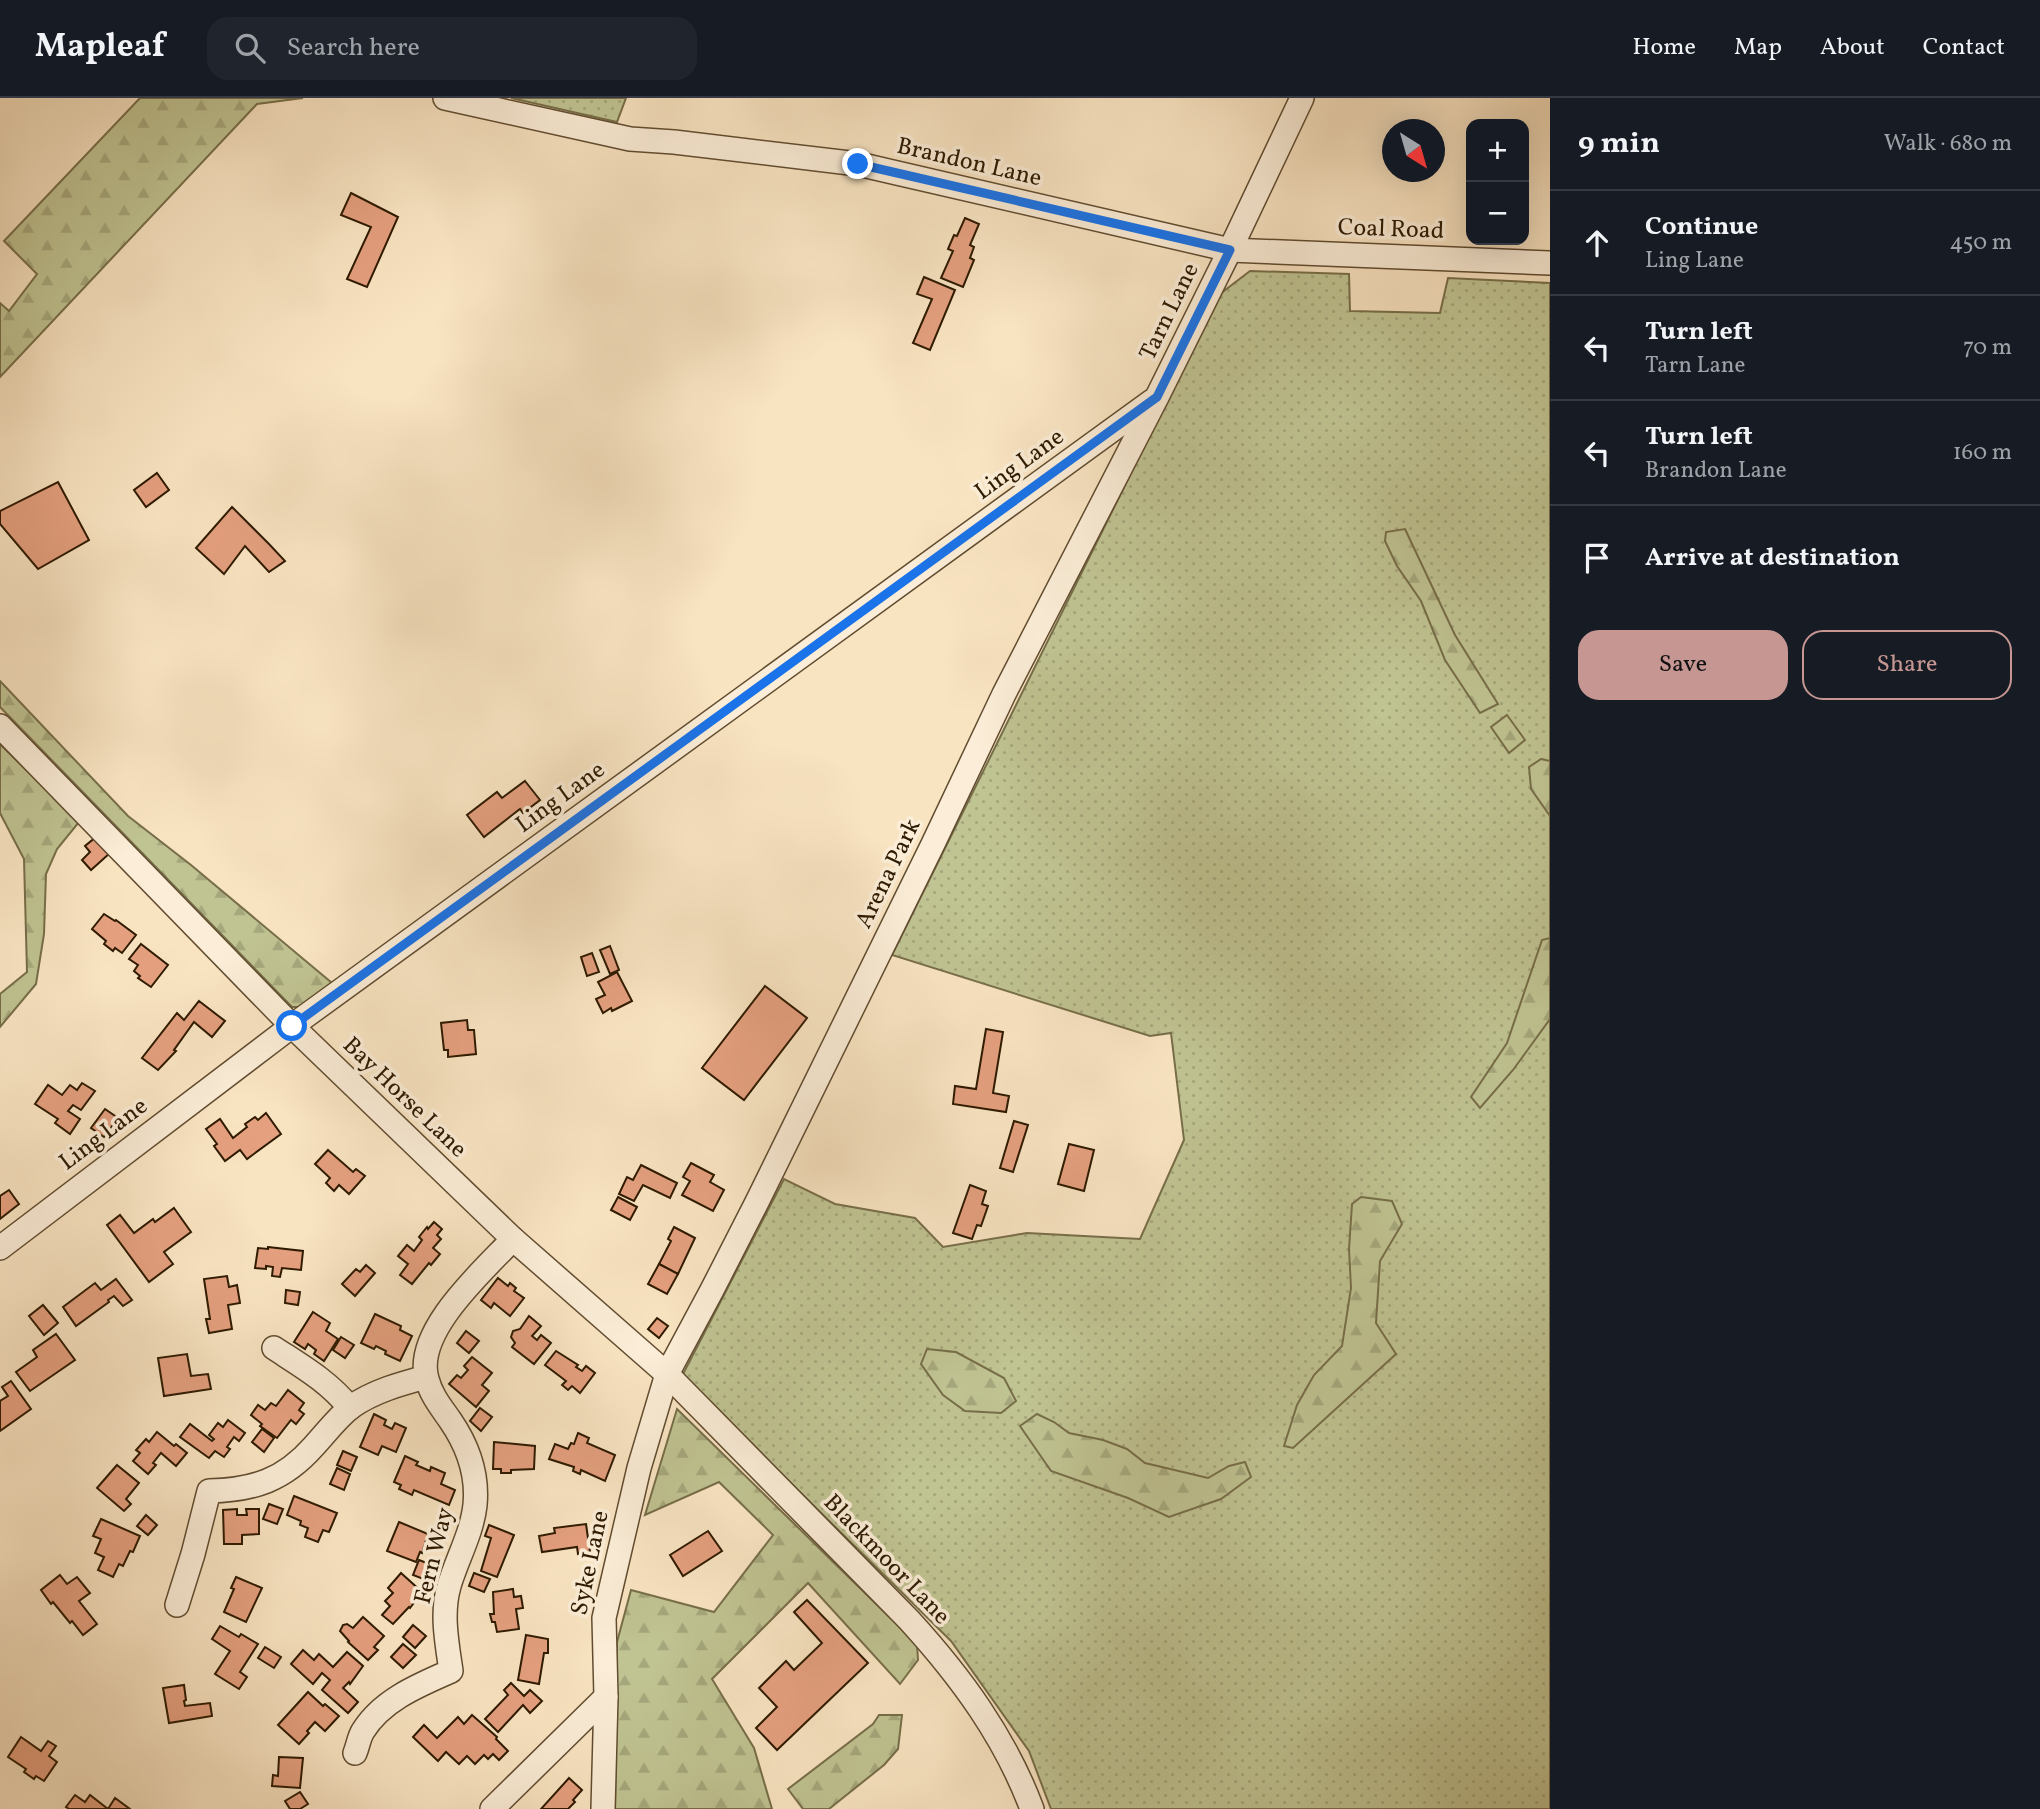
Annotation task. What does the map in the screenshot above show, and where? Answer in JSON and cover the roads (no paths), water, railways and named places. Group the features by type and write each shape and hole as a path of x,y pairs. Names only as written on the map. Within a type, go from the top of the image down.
{"street":[{"name":"Brandon Lane","path":"445,98 630,139 858,164 1230,250"},
{"name":"Tarn Lane","path":"1157,397 1302,98"},
{"name":"Coal Road","path":"1230,250 1550,263"},
{"name":"Ling Lane","path":"0,1248 292,1026 1157,397"},
{"name":"Arena Park","path":"667,1374 757,1202 1004,694 1157,397"},
{"name":"Bay Horse Lane","path":"0,726 292,1026 513,1239 667,1374"},
{"path":"177,1605 194,1554 209,1492 233,1491 278,1477 297,1464 350,1408 394,1385 426,1377 427,1356 433,1335 452,1303 513,1239"},
{"path":"274,1348 318,1376 334,1389 350,1408"},
{"name":"Syke Lane","path":"603,1809 606,1697 604,1618 639,1468 667,1374"},
{"name":"Blackmoor Lane","path":"667,1374 936,1649 975,1699 999,1737 1032,1809"},
{"name":"Fern Way","path":"355,1753 362,1732 379,1713 415,1686 450,1671 445,1612 449,1588 475,1506 475,1480 469,1452 457,1429 433,1395 426,1377"},
{"path":"492,1809 606,1697"}]}
